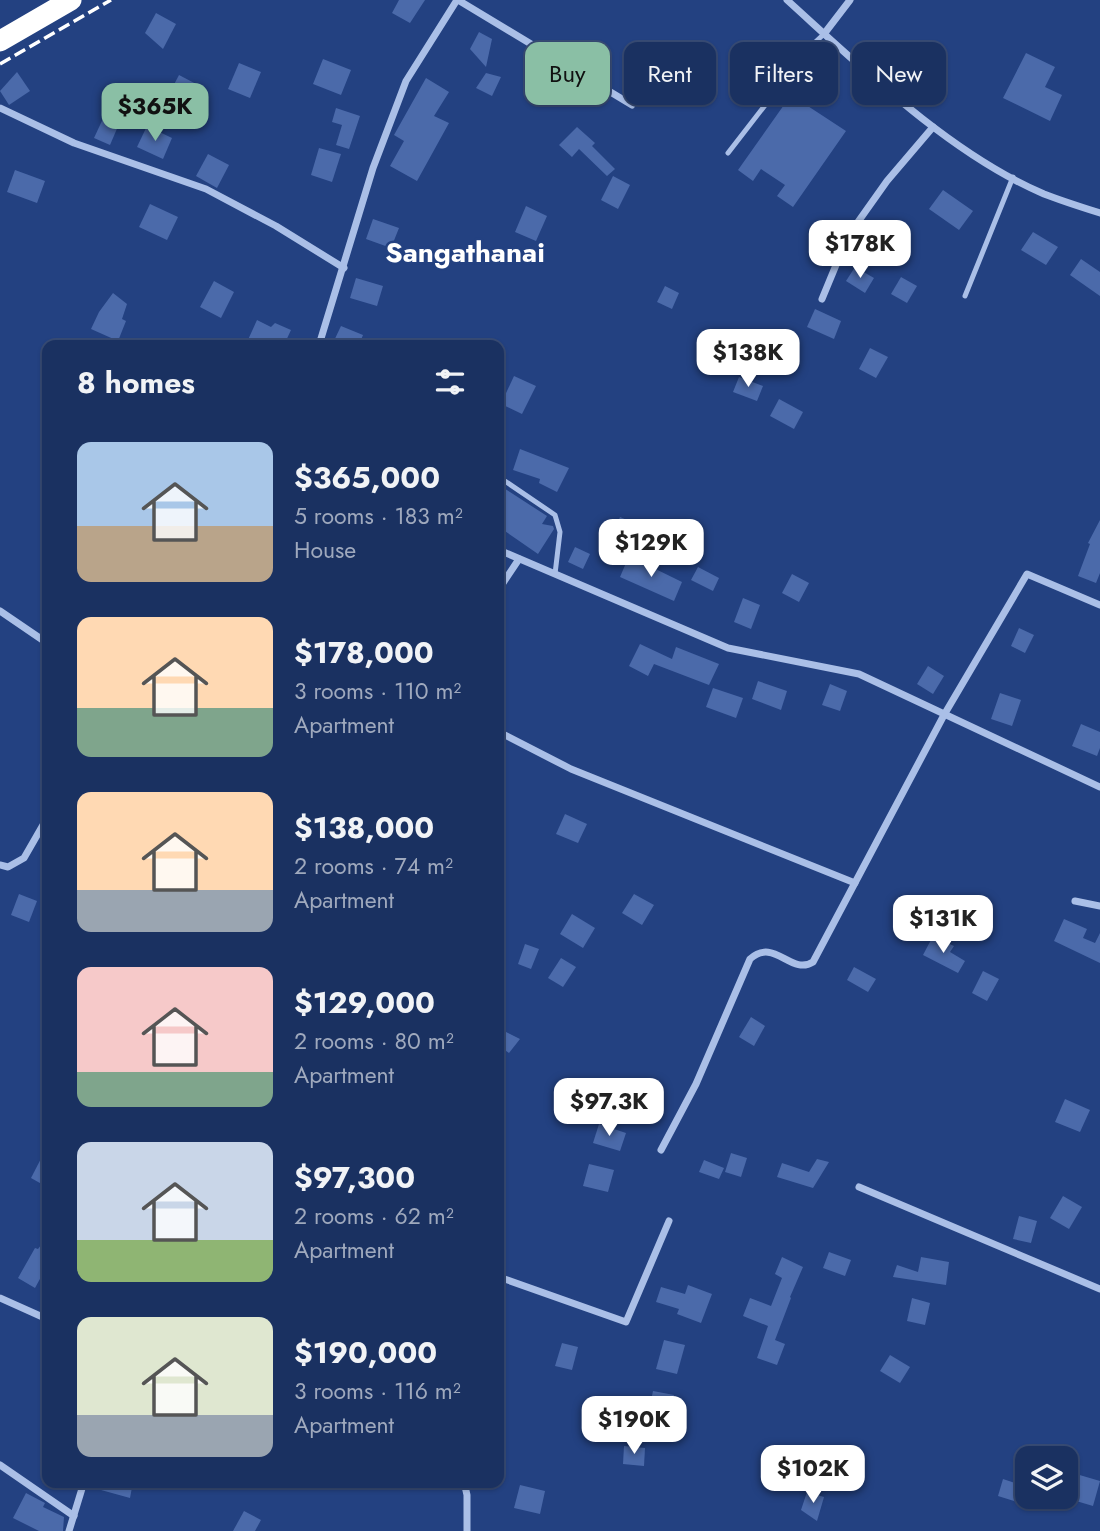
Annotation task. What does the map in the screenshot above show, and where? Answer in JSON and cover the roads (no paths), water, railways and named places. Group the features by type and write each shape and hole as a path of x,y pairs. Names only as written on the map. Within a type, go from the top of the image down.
{"highway":[{"path":"0,41 71,0"}],"street":[{"path":"321,340 373,167 405,81 457,0 624,100"},
{"path":"787,0 933,127 983,161 1043,194 1100,213"},
{"path":"824,34 850,0"},
{"path":"0,108 74,143 206,189 276,226 344,268"},
{"path":"822,299 848,236 887,181 933,127"},
{"path":"504,552 728,648 859,674 1100,787"},
{"path":"504,582 519,559"},
{"path":"661,1150 696,1084 750,959 757,952 766,951 801,965 813,962 944,715 1027,574 1100,605"},
{"path":"0,611 42,640"},
{"path":"504,735 571,769 855,883"},
{"path":"0,865 8,867 24,858 42,827"},
{"path":"1075,901 1100,906"},
{"path":"859,1187 1100,1289"},
{"path":"504,1279 626,1322 669,1221"},
{"path":"0,1298 42,1317"},
{"path":"0,1465 74,1516"},
{"path":"69,1531 82,1488"},
{"path":"465,1488 467,1531"}],"lane":[{"path":"728,153 810,47 824,34"},
{"path":"965,296 1013,177"},
{"path":"504,480 555,514 560,532 555,574"}],"railway":[{"path":"0,64 111,0"}],"district":[{"name":"Sangathanai","path":"465,252"}]}
